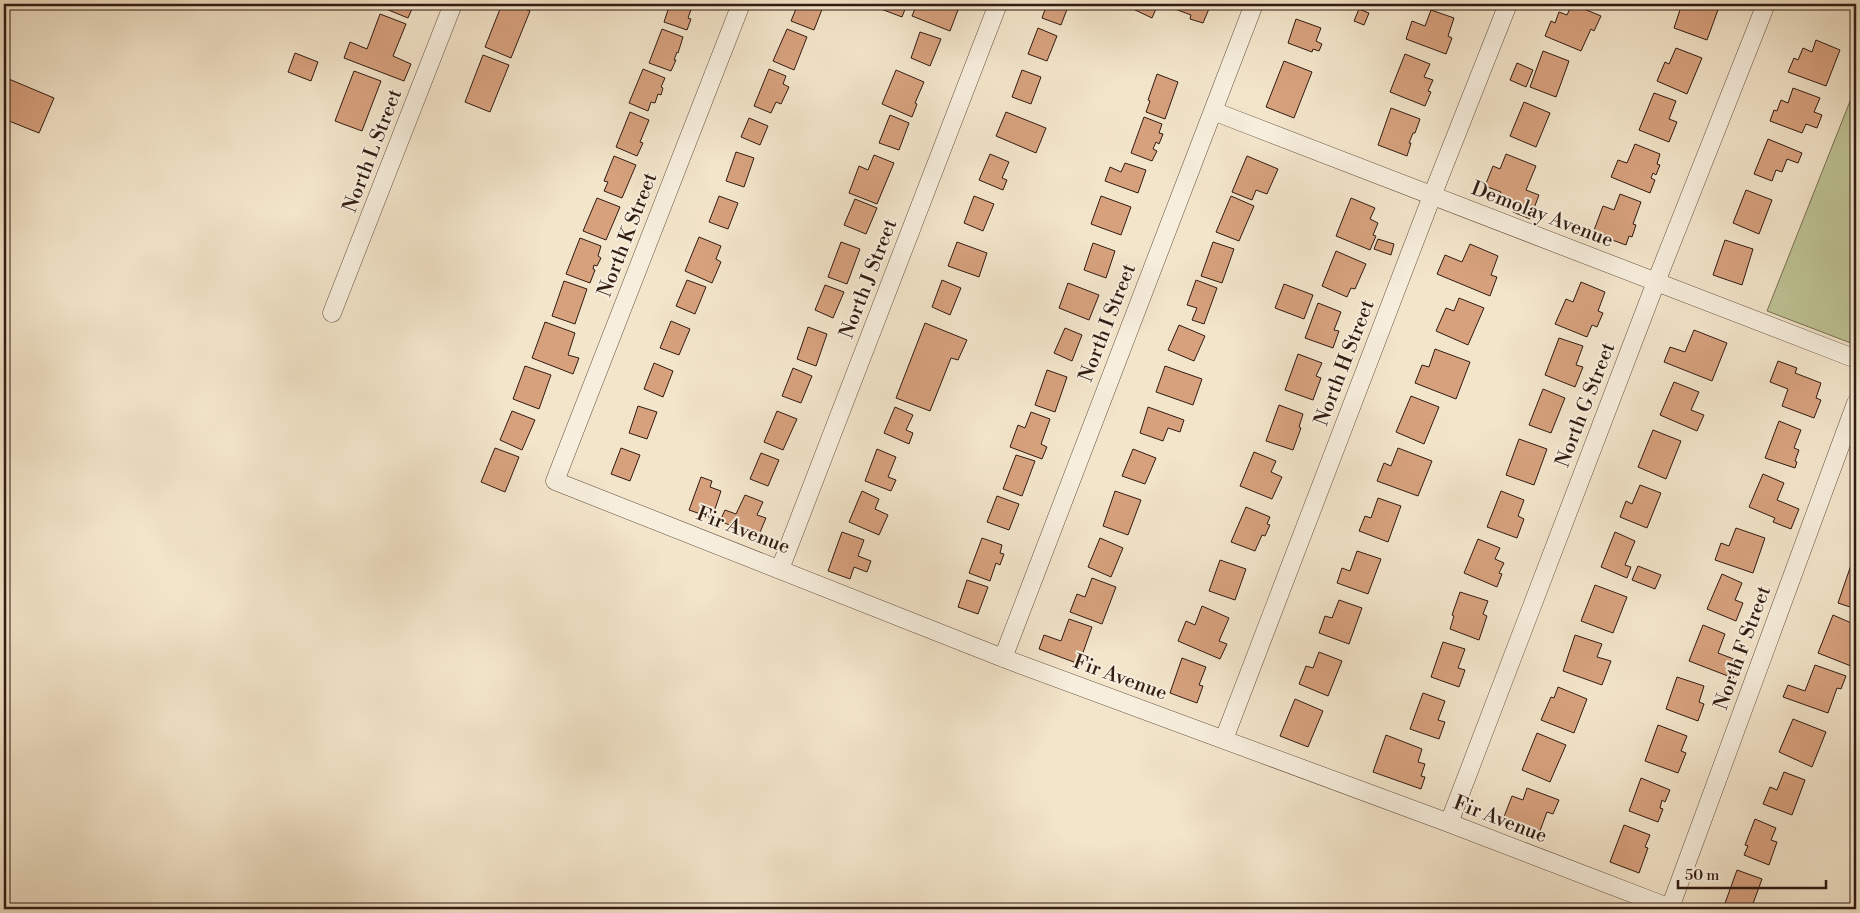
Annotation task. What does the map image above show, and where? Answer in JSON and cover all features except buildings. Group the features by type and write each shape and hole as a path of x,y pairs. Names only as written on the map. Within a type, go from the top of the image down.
{"street":[{"name":"North L Street","path":"332,313 453,4"},
{"name":"North K Street","path":"555,481 741,4"},
{"name":"North J Street","path":"780,569 998,4"},
{"name":"North I Street","path":"1003,658 1254,4"},
{"name":"North H Street","path":"1224,739 1432,196 1508,4"},
{"name":"North G Street","path":"1449,823 1656,282 1766,4"},
{"name":"Demolay Avenue","path":"1212,110 1856,359"},
{"name":"North F Street","path":"1671,909 1856,403"},
{"name":"Fir Avenue","path":"555,481 1003,658 1449,823 1671,909"}],"green space":[{"path":"1856,86 1856,345 1767,311"}]}
